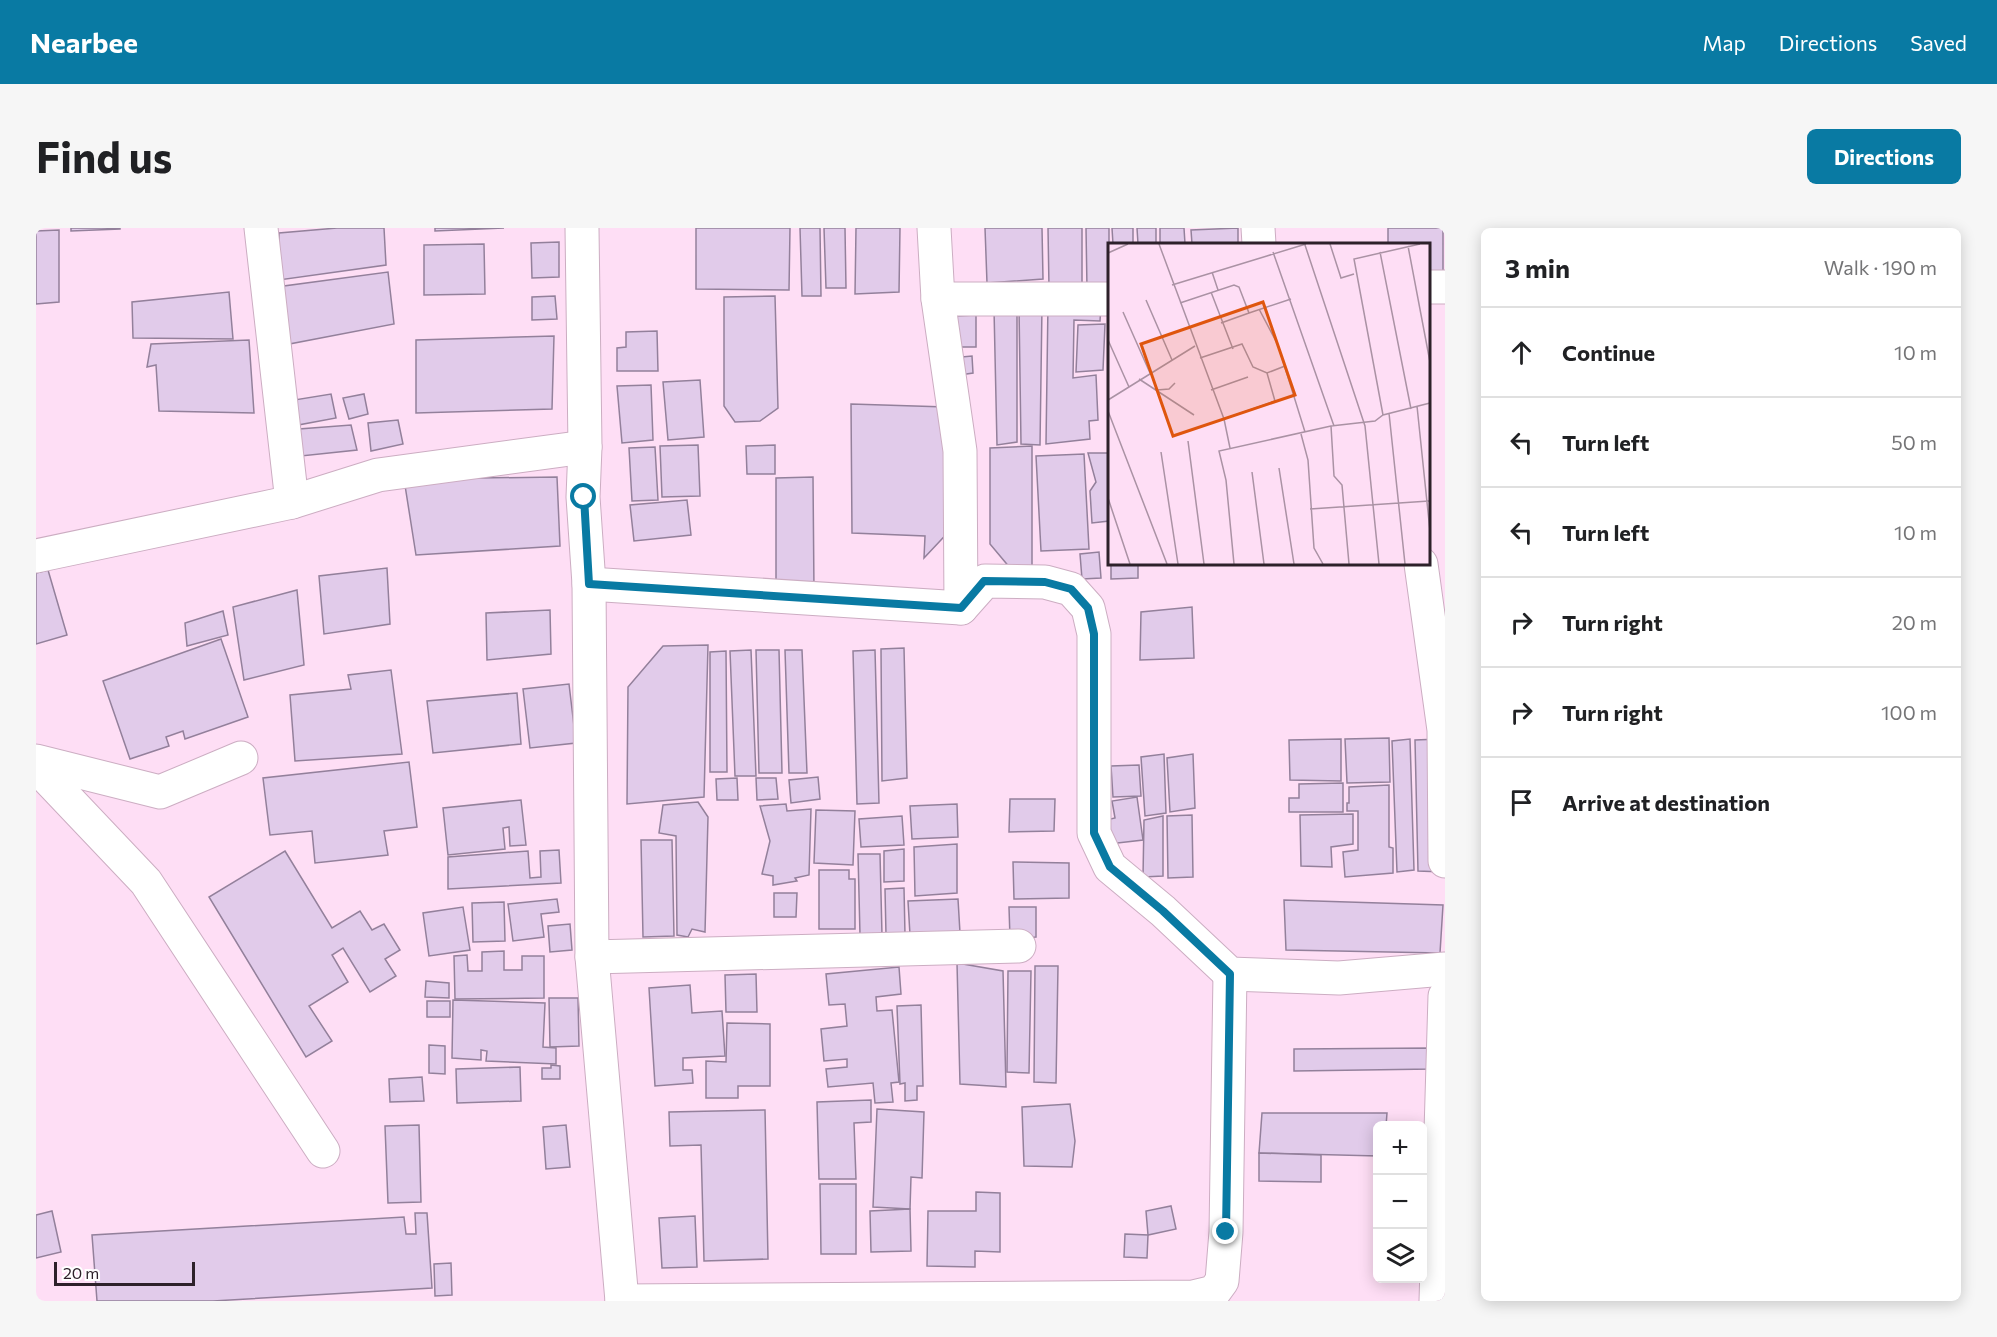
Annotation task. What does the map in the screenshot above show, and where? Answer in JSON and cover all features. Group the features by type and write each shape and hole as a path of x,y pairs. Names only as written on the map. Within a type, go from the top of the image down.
{"street":[{"path":"261,228 292,502"},
{"path":"582,228 584,497 589,584 592,957 622,1301 1193,1297 1214,1292 1222,1281 1226,1232 1230,974"},
{"path":"933,228 938,299 960,451 961,608"},
{"path":"1258,228 1259,243"},
{"path":"938,299 1108,299"},
{"path":"36,556 292,502 378,475 585,447"},
{"path":"1421,566 1444,730 1445,861"},
{"path":"961,608 984,581 1045,582 1071,589 1088,608 1094,634 1094,833 1110,867 1163,911 1230,974 1340,978 1445,969"},
{"path":"589,584 961,608"},
{"path":"36,762 160,792 241,758"},
{"path":"36,766 146,882 323,1151"},
{"path":"592,957 1019,946"},
{"path":"1436,1301 1445,996"}],"building":[{"path":"71,228 120,228 120,229 71,231"},
{"path":"337,228 384,228 386,265 279,280 279,233"},
{"path":"435,228 504,228 435,231"},
{"path":"696,228 790,228 789,290 696,289"},
{"path":"800,228 820,228 821,296 802,296"},
{"path":"824,228 845,228 846,288 826,288"},
{"path":"856,228 900,228 899,292 855,294"},
{"path":"985,228 1042,228 1043,279 987,283"},
{"path":"1048,228 1082,228 1082,288 1049,288"},
{"path":"1086,228 1109,228 1108,288 1087,289"},
{"path":"1112,228 1133,228 1133,243 1113,243"},
{"path":"1137,228 1156,228 1156,243 1138,243"},
{"path":"1160,228 1184,228 1185,243 1160,243"},
{"path":"1238,228 1238,243 1192,243 1191,230"},
{"path":"1388,228 1443,228 1443,280 1430,281 1430,243 1388,243"},
{"path":"59,230 59,302 36,304 36,231"},
{"path":"559,242 559,277 532,278 531,243"},
{"path":"484,244 485,294 424,295 424,245"},
{"path":"388,272 394,324 284,345 284,286"},
{"path":"229,292 233,339 133,338 132,302"},
{"path":"555,296 557,319 532,320 532,297"},
{"path":"775,296 778,408 760,421 735,422 724,406 724,297"},
{"path":"1048,303 1101,305 1100,321 1074,320 1073,378 1096,375 1098,420 1089,421 1090,439 1046,444"},
{"path":"1042,306 1040,445 1021,444 1019,307"},
{"path":"994,309 1017,309 1017,442 997,445"},
{"path":"976,315 976,347 956,347 955,316"},
{"path":"1105,324 1103,370 1076,372 1078,325"},
{"path":"657,331 658,371 617,371 617,348 626,347 626,332"},
{"path":"554,336 552,409 416,413 416,340"},
{"path":"249,340 254,413 159,411 156,365 147,367 151,344"},
{"path":"972,356 973,373 953,376 951,358"},
{"path":"700,380 704,437 668,440 663,382"},
{"path":"651,385 653,440 622,443 617,386"},
{"path":"331,394 336,418 298,425 294,400"},
{"path":"364,394 368,414 349,419 343,398"},
{"path":"851,404 946,407 956,524 924,558 925,536 852,533"},
{"path":"398,420 403,444 371,451 368,423"},
{"path":"351,425 357,450 301,456 299,429"},
{"path":"698,445 700,496 662,497 660,446"},
{"path":"775,445 775,474 747,474 746,446"},
{"path":"1032,446 1032,569 1016,575 990,544 990,448"},
{"path":"655,447 658,500 632,501 629,448"},
{"path":"1088,453 1108,453 1108,521 1092,523 1090,491 1096,482"},
{"path":"1084,454 1089,549 1041,551 1036,456"},
{"path":"557,477 560,546 416,555 404,479"},
{"path":"813,477 814,592 776,592 776,478"},
{"path":"687,500 691,535 634,541 630,505"},
{"path":"1099,552 1101,578 1082,579 1080,554"},
{"path":"1111,566 1138,566 1138,578 1111,579"},
{"path":"387,568 390,624 324,634 319,576"},
{"path":"48,570 67,635 36,644 36,573"},
{"path":"297,590 304,665 244,680 233,607"},
{"path":"1192,607 1194,658 1140,660 1141,612"},
{"path":"550,610 551,654 487,660 486,613"},
{"path":"223,611 228,635 187,646 185,623"},
{"path":"221,639 248,717 185,739 183,731 166,737 169,746 130,759 103,681"},
{"path":"708,645 704,797 627,804 628,687 663,646"},
{"path":"904,648 907,778 882,781 881,649"},
{"path":"751,650 756,776 735,776 730,651"},
{"path":"756,650 779,650 782,773 759,773"},
{"path":"785,650 802,650 807,773 789,773"},
{"path":"875,650 879,803 857,804 853,651"},
{"path":"726,651 727,772 710,772 710,652"},
{"path":"391,670 402,754 295,761 290,695 351,689 348,675"},
{"path":"569,684 576,743 530,748 523,689"},
{"path":"517,693 521,744 433,753 427,701"},
{"path":"1389,738 1390,782 1347,783 1345,739"},
{"path":"1341,739 1341,781 1290,780 1289,740"},
{"path":"1410,739 1414,870 1397,872 1392,741"},
{"path":"1440,739 1443,872 1418,871 1415,740"},
{"path":"1164,754 1166,813 1145,816 1141,757"},
{"path":"1193,754 1195,808 1170,812 1167,758"},
{"path":"409,762 417,827 384,831 388,855 315,863 312,831 270,835 263,778"},
{"path":"1139,765 1141,796 1113,797 1111,766"},
{"path":"818,777 820,799 791,803 789,780"},
{"path":"737,778 738,800 717,800 716,779"},
{"path":"756,778 776,778 778,799 757,800"},
{"path":"1343,783 1343,812 1289,812 1289,798 1299,798 1299,784"},
{"path":"1389,785 1389,847 1393,848 1393,873 1345,877 1343,852 1358,850 1358,811 1347,811 1349,787"},
{"path":"1137,797 1143,840 1109,844 1106,820 1115,818 1112,801"},
{"path":"1010,799 1055,799 1054,831 1009,832"},
{"path":"521,800 526,845 510,846 509,827 503,828 505,849 448,855 443,808"},
{"path":"698,802 708,817 705,932 692,929 688,937 677,935 676,836 659,833 663,805"},
{"path":"786,804 787,811 811,809 809,875 795,878 797,881 773,885 773,876 762,874 770,841 760,806"},
{"path":"957,804 958,837 912,839 910,806"},
{"path":"816,810 855,811 853,865 814,863"},
{"path":"1353,814 1353,844 1331,847 1332,867 1301,866 1300,815"},
{"path":"1192,815 1193,877 1168,878 1167,816"},
{"path":"902,816 904,845 861,847 859,819"},
{"path":"1163,816 1163,876 1143,877 1144,820"},
{"path":"641,840 672,840 674,936 643,937"},
{"path":"957,844 957,893 915,896 914,847"},
{"path":"904,849 904,881 884,882 884,851"},
{"path":"559,850 561,883 448,889 448,857 528,851 530,878 541,877 540,851"},
{"path":"285,851 332,928 360,911 372,930 384,924 400,950 385,959 396,976 370,992 343,948 332,955 348,982 309,1006 332,1041 306,1057 209,897"},
{"path":"858,854 880,854 882,935 860,935"},
{"path":"1013,862 1069,863 1069,898 1014,899"},
{"path":"819,870 849,870 849,879 855,879 855,929 819,929"},
{"path":"904,888 905,935 886,935 885,889"},
{"path":"774,893 797,893 796,917 774,917"},
{"path":"557,899 559,912 541,914 544,937 513,941 508,904"},
{"path":"958,899 960,933 910,935 908,901"},
{"path":"1284,900 1443,905 1440,953 1286,950"},
{"path":"504,902 505,941 473,942 472,903"},
{"path":"463,907 470,950 429,956 423,913"},
{"path":"1009,907 1036,907 1036,937 1010,938"},
{"path":"570,924 572,950 550,952 548,926"},
{"path":"504,951 504,970 522,970 522,956 544,956 544,998 455,999 454,956 467,955 468,971 482,971 482,952"},
{"path":"957,963 1003,971 1006,1087 960,1084"},
{"path":"1035,966 1058,966 1056,1083 1034,1082"},
{"path":"899,967 901,994 876,997 877,1011 892,1010 899,1082 891,1083 893,1102 875,1103 873,1083 828,1087 826,1069 847,1067 847,1059 824,1061 821,1029 847,1026 845,1004 829,1005 826,974"},
{"path":"1008,971 1031,971 1029,1073 1007,1072"},
{"path":"756,974 757,1012 726,1012 725,975"},
{"path":"426,981 449,983 449,998 425,997"},
{"path":"690,985 692,1013 722,1011 725,1056 683,1058 683,1070 692,1070 693,1083 655,1086 649,988"},
{"path":"549,998 578,998 579,1046 550,1047"},
{"path":"453,1000 545,1003 543,1047 556,1048 556,1064 486,1061 487,1051 481,1050 481,1060 452,1058"},
{"path":"427,1001 450,1001 450,1017 427,1017"},
{"path":"921,1005 923,1086 917,1086 917,1100 905,1101 905,1083 900,1084 897,1006"},
{"path":"727,1023 770,1024 770,1086 738,1086 738,1098 706,1098 706,1061 726,1062"},
{"path":"429,1045 445,1046 445,1074 429,1073"},
{"path":"1432,1048 1432,1069 1294,1071 1294,1049"},
{"path":"551,1065 560,1066 560,1079 542,1079 542,1068 551,1068"},
{"path":"520,1067 521,1101 457,1103 456,1069"},
{"path":"422,1077 424,1101 390,1102 389,1079"},
{"path":"871,1100 871,1122 854,1123 856,1179 819,1179 817,1102"},
{"path":"1070,1104 1075,1141 1072,1167 1024,1166 1022,1107"},
{"path":"877,1109 924,1112 922,1178 911,1177 910,1209 873,1207"},
{"path":"765,1110 768,1259 704,1261 701,1145 670,1146 669,1112"},
{"path":"1262,1113 1387,1113 1386,1121 1373,1121 1373,1156 1259,1153"},
{"path":"419,1125 421,1202 388,1203 385,1126"},
{"path":"566,1125 570,1167 546,1169 543,1127"},
{"path":"1259,1153 1321,1155 1321,1182 1259,1181"},
{"path":"820,1184 856,1184 856,1254 821,1254"},
{"path":"976,1192 1000,1193 1000,1252 975,1251 975,1267 927,1266 928,1211 976,1211"},
{"path":"1171,1206 1176,1229 1148,1235 1146,1211"},
{"path":"910,1209 911,1251 871,1252 870,1211"},
{"path":"52,1211 61,1252 36,1258 36,1215"},
{"path":"415,1213 427,1213 432,1288 213,1301 97,1301 92,1235 404,1217 406,1234 416,1234"},
{"path":"695,1216 697,1267 662,1268 659,1218"},
{"path":"1125,1234 1148,1235 1147,1258 1124,1257"},
{"path":"451,1263 452,1295 435,1296 434,1264"}],"route":[{"path":"584,497 589,584 961,608 984,581 1045,582 1071,589 1088,608 1094,634 1094,833 1110,867 1163,911 1230,974 1226,1232"}]}
